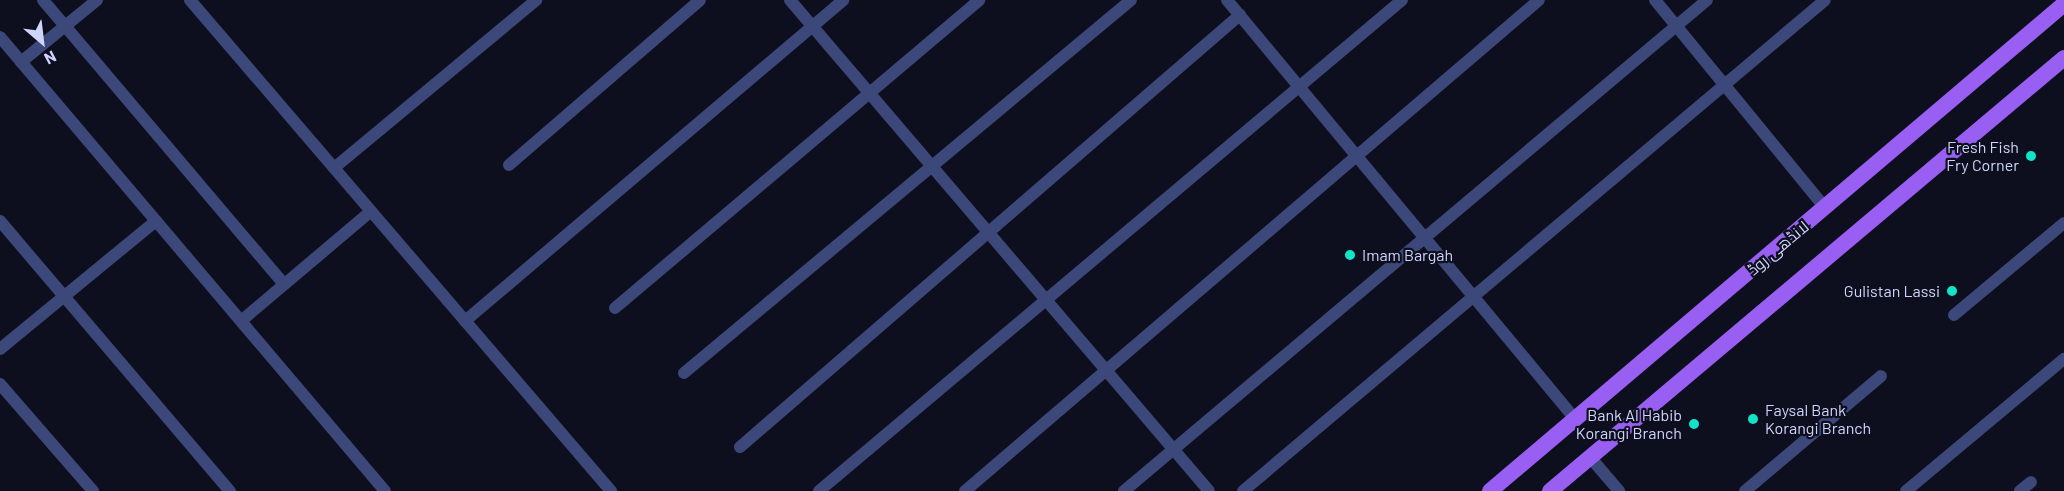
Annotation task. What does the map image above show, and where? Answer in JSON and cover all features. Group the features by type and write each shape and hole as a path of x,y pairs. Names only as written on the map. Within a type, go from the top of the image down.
{"main road":[{"name":"لانڈھی روڈ","path":"1490,491 2064,4"},
{"path":"1550,491 2064,58"}],"street":[{"path":"43,0 284,284"},
{"path":"21,62 97,0"},
{"path":"190,0 611,491"},
{"path":"334,168 536,0"},
{"path":"509,165 700,0"},
{"path":"790,0 1043,300 1209,491"},
{"path":"465,321 843,0"},
{"path":"615,308 867,92 979,0"},
{"path":"684,373 1131,0"},
{"path":"1227,0 1576,420"},
{"path":"819,491 1402,0"},
{"path":"965,491 1107,373 1356,154 1539,0"},
{"path":"1655,0 1825,208"},
{"path":"1124,491 1707,0"},
{"path":"1243,491 1825,0"},
{"path":"740,447 986,232 1240,15"},
{"path":"0,37 385,491"},
{"path":"241,321 371,211"},
{"path":"0,349 156,221"},
{"path":"0,222 230,491"},
{"path":"1954,315 2064,223"},
{"path":"1906,491 2064,359"},
{"path":"1745,491 1881,376"},
{"path":"0,384 93,491"},
{"path":"1590,457 1619,491"},
{"path":"2020,491 2031,482"}],"place":[{"name":"Fresh Fish Fry Corner","path":"2031,156"},
{"name":"Imam Bargah","path":"1350,255"},
{"name":"Gulistan Lassi","path":"1952,291"},
{"name":"Faysal Bank Korangi Branch","path":"1753,419"},
{"name":"Bank Al Habib Korangi Branch","path":"1694,424"}]}
